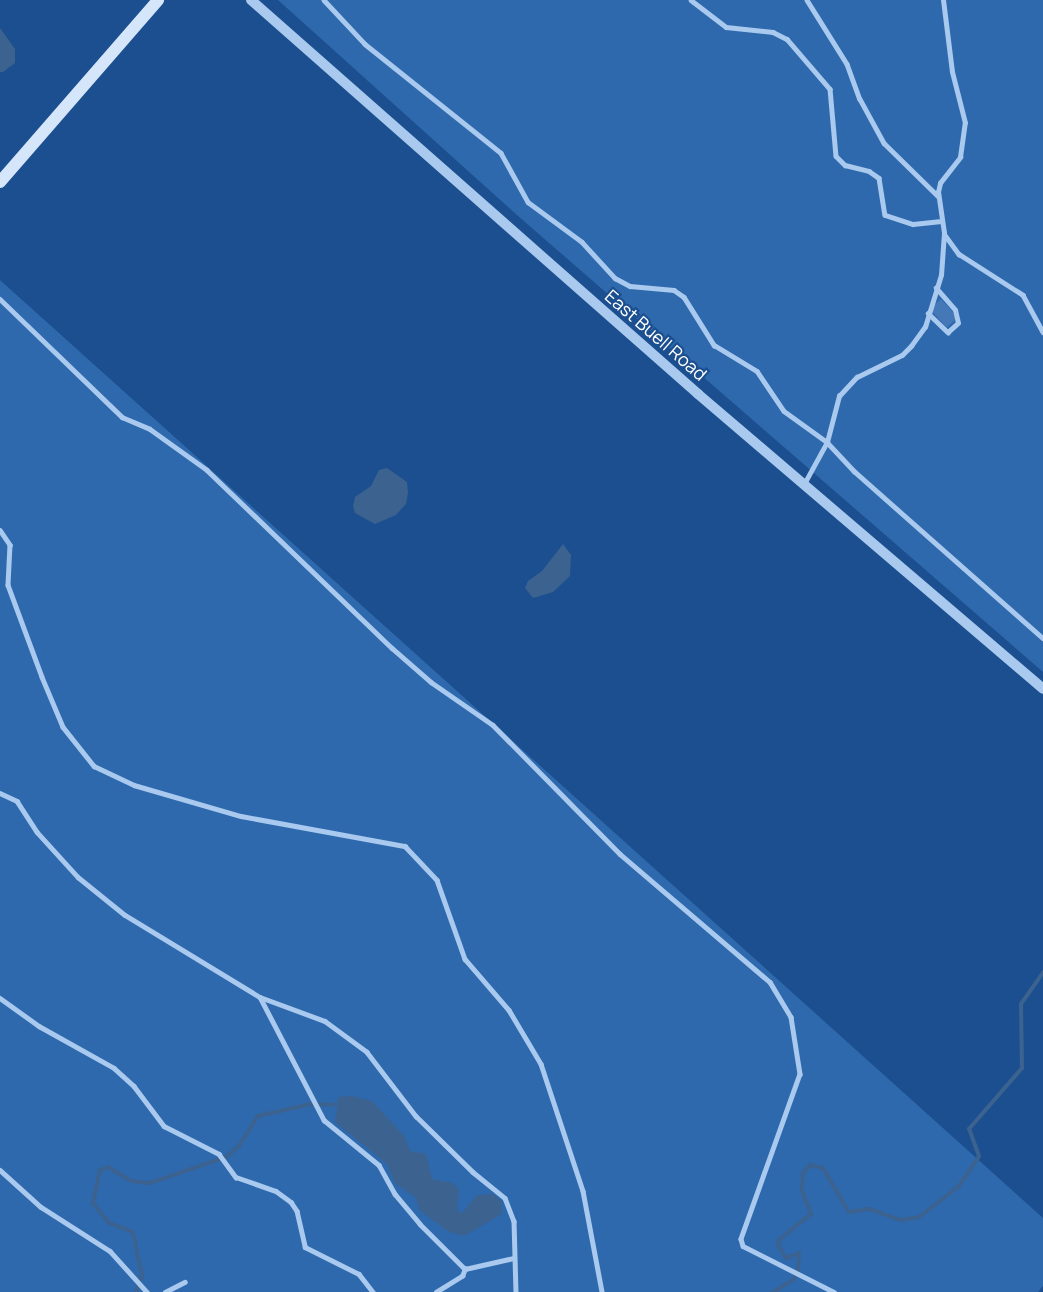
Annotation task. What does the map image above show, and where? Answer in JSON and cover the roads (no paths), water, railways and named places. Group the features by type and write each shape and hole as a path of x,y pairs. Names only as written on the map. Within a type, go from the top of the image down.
{"main road":[{"path":"0,182 158,0"}],"street":[{"name":"East Buell Road","path":"251,0 804,484 1043,689"}],"lane":[{"path":"324,0 373,51 501,153 520,192 535,209 576,237 624,285 679,293 709,340 757,371 784,411 827,442 854,471 968,568 1043,638"},
{"path":"691,0 726,27 778,33 787,39 830,89 836,156 844,165 870,171 879,178 885,215 913,224 941,221"},
{"path":"807,0 847,64 860,99 884,143 938,196"},
{"path":"804,484 827,442 839,396 857,377 902,355 925,327 943,265 944,233 938,196 939,183 960,157 965,133 964,115 952,72 943,0"},
{"path":"944,233 959,254 1023,295 1043,332"},
{"path":"928,313 948,332 958,323 955,310 936,288"},
{"path":"0,299 122,417 157,433 207,470 392,648 431,682 493,725 606,841 770,982 790,1017 800,1074 741,1239 743,1246 834,1292"},
{"path":"0,530 10,545 8,585 37,665 63,727 94,766 134,785 241,816 405,846 437,880 465,959 509,1010 541,1064 580,1182 602,1292"},
{"path":"0,793 17,801 37,832 78,877 125,915 260,997 325,1021 367,1052 416,1116 472,1172 505,1198 514,1221 516,1292"},
{"path":"260,997 324,1120 380,1165 395,1194 465,1269"},
{"path":"0,998 39,1026 114,1068 134,1086 164,1126 219,1154 236,1177 276,1191 291,1202 297,1211 305,1247 358,1274 373,1292"},
{"path":"0,1170 41,1207 110,1251 147,1292"},
{"path":"465,1269 514,1258"},
{"path":"436,1292 462,1276 465,1269"},
{"path":"165,1292 185,1282"}],"waterway":[{"path":"773,1292 793,1280 798,1271 799,1253 786,1258 778,1245 780,1239 811,1214 802,1190 803,1173 810,1165 823,1168 849,1212 870,1209 901,1220 919,1217 959,1186 979,1156 969,1129 1022,1068 1021,1004 1043,972"},
{"path":"136,1292 142,1276 133,1232 109,1223 93,1203 100,1170 108,1167 131,1181 150,1183 226,1157 239,1146 258,1116 311,1104 334,1105"}]}
